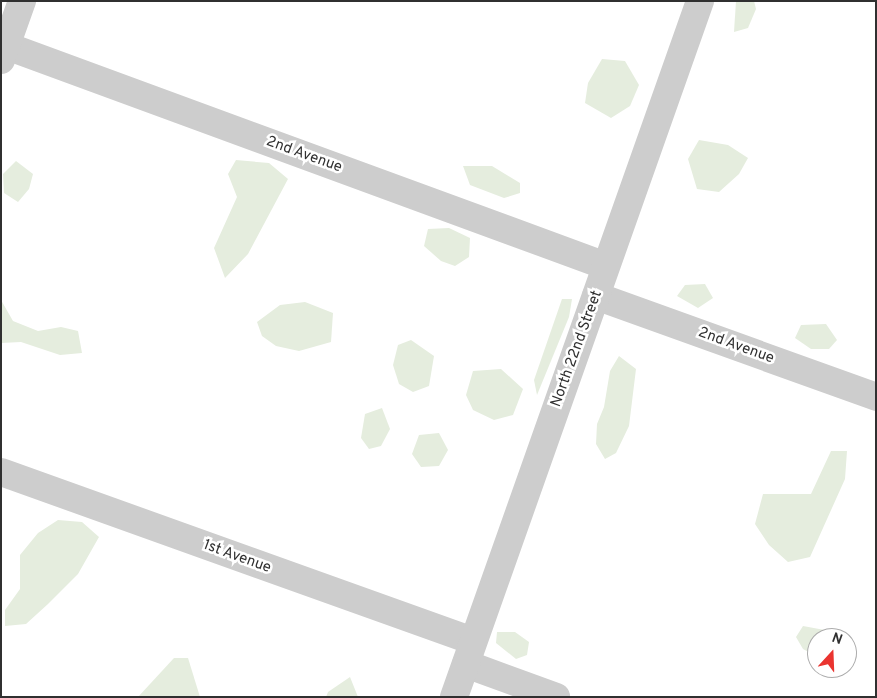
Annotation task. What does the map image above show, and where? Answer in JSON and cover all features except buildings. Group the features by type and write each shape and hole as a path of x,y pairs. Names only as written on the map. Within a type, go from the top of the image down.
{"street":[{"path":"3,50 22,1"},
{"name":"North 22nd Street","path":"454,697 700,1"},
{"name":"2nd Avenue","path":"3,50 606,266"},
{"name":"2nd Avenue","path":"596,296 876,397"},
{"name":"1st Avenue","path":"1,472 469,653 556,697"}],"green space":[{"path":"736,1 754,1 756,9 748,28 734,32"},
{"path":"602,59 625,61 639,85 630,106 611,118 585,103 588,83"},
{"path":"699,140 728,145 748,158 739,174 719,192 697,189 688,159"},
{"path":"236,160 269,163 288,179 248,254 225,278 214,248 237,197 228,174"},
{"path":"16,161 33,174 29,189 18,202 4,193 3,174"},
{"path":"463,166 492,166 520,183 520,193 504,198 470,185"},
{"path":"449,228 470,238 469,257 455,266 441,261 424,246 428,229"},
{"path":"705,284 713,298 698,308 677,296 685,285"},
{"path":"562,299 572,299 569,317 537,395 534,380"},
{"path":"1,300 13,321 38,331 61,327 78,331 82,353 60,355 21,342 1,343"},
{"path":"305,302 333,313 331,342 299,351 276,346 262,336 257,322 280,305"},
{"path":"826,324 837,340 829,349 811,349 795,338 801,325"},
{"path":"411,340 434,356 429,386 413,392 399,384 393,365 398,345"},
{"path":"619,356 636,369 629,426 616,453 605,459 596,444 597,424 604,407 610,371"},
{"path":"501,369 523,389 513,415 494,420 473,410 466,395 473,371"},
{"path":"382,408 390,429 381,446 369,449 361,438 365,414"},
{"path":"439,433 448,450 439,466 421,467 412,454 419,435"},
{"path":"831,451 847,451 845,479 810,557 788,562 769,545 755,524 763,494 811,494"},
{"path":"58,520 82,522 99,537 78,574 48,604 26,624 5,626 5,610 20,589 20,555 38,533"},
{"path":"803,626 814,628 807,628 807,651 803,649 796,637"},
{"path":"497,632 515,632 529,642 527,655 516,659 496,643"},
{"path":"174,658 188,658 200,697 138,697"},
{"path":"350,677 358,697 326,697 328,692"}]}
